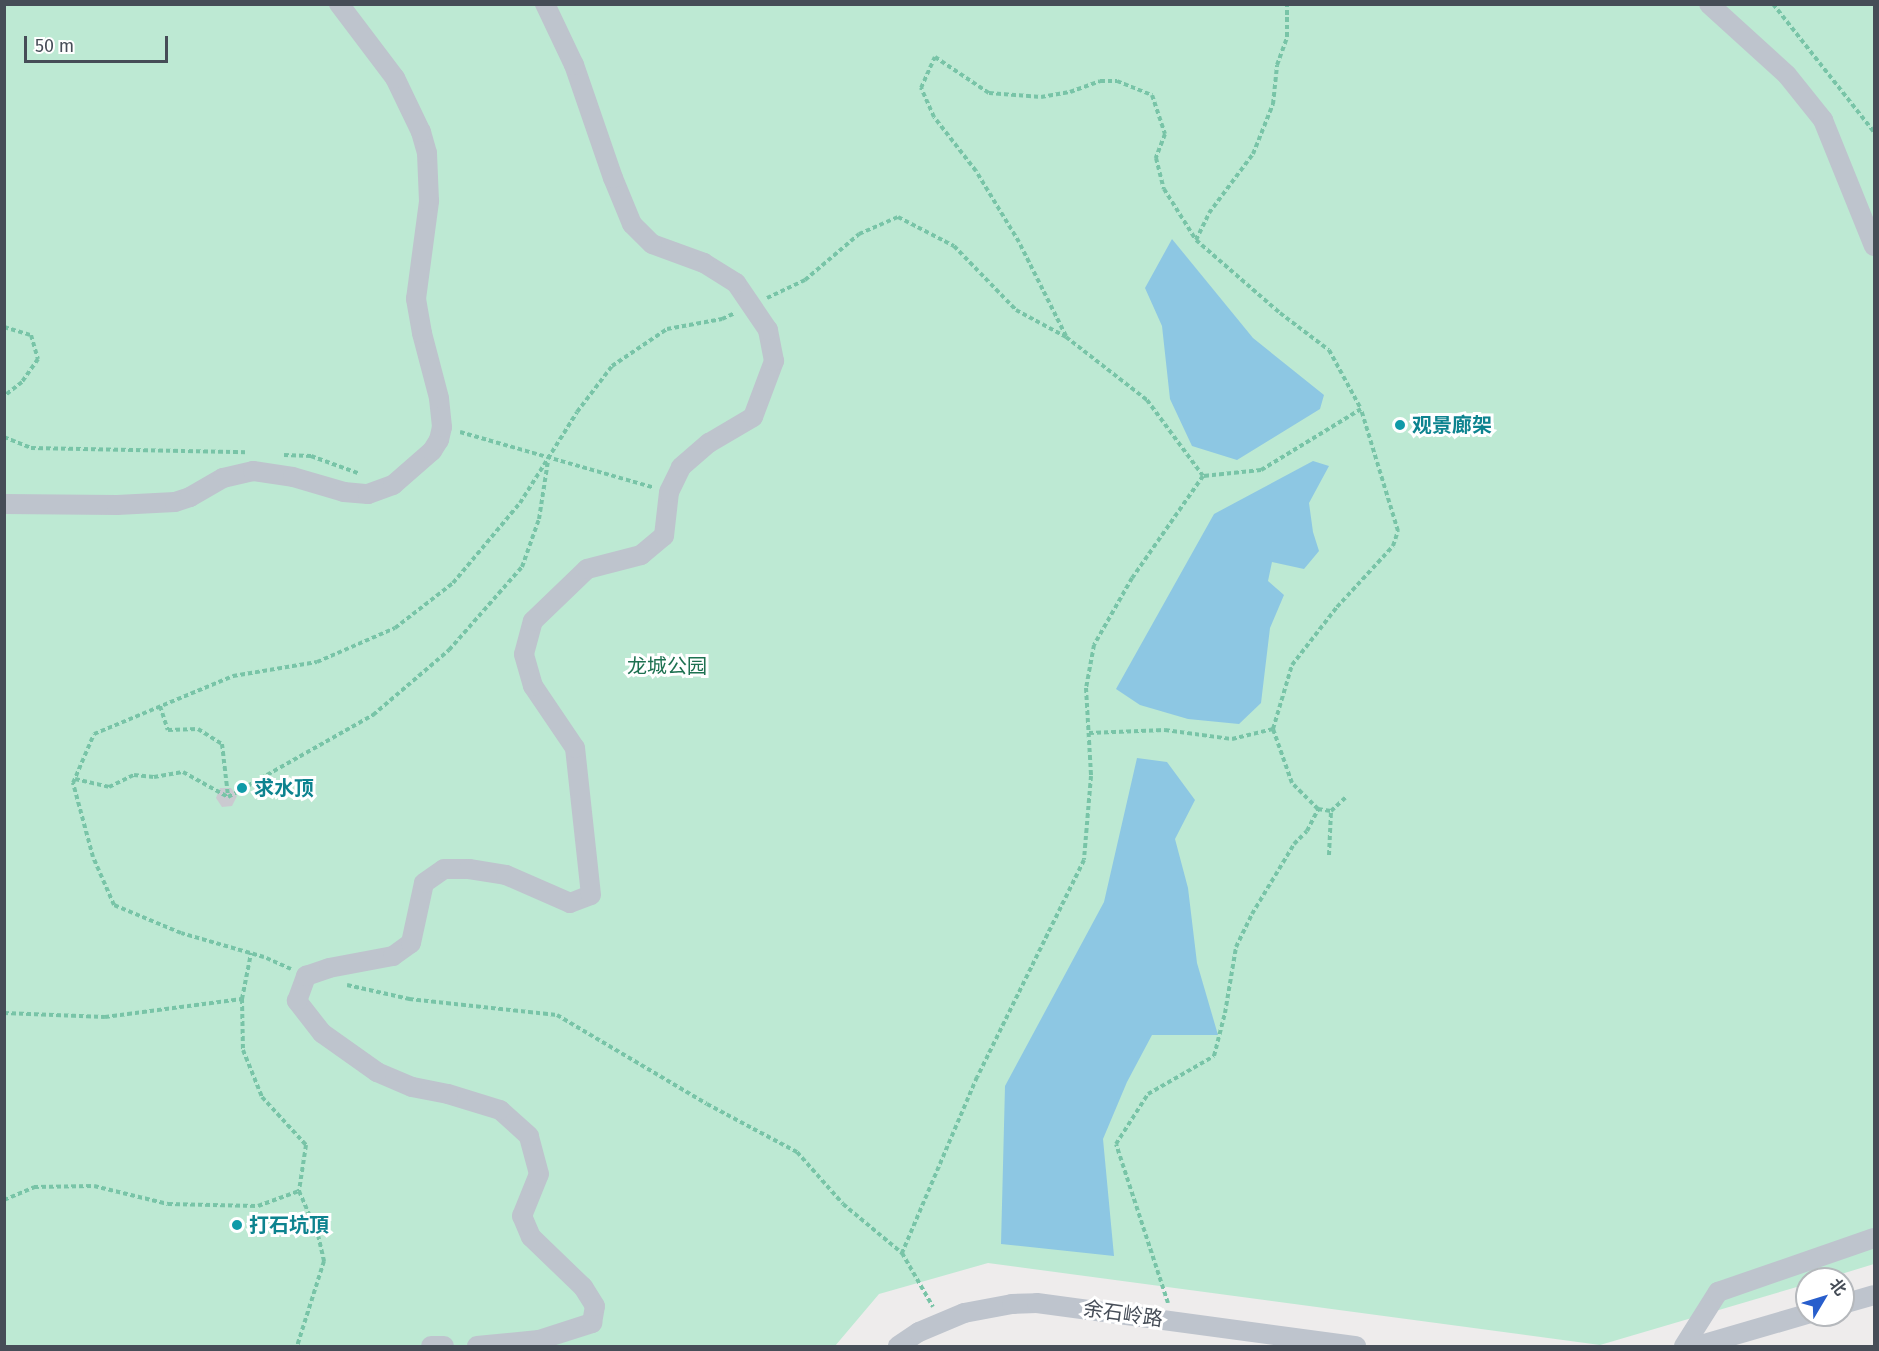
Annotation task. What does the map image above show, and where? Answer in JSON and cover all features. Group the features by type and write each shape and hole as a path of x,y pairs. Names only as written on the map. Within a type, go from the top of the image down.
{"street":[{"path":"4,504 117,505 175,502 190,497 223,478 253,471 271,472 344,492 368,494 393,484 432,451 439,440 442,427 439,398 422,333 416,299 429,201 427,153 421,132 395,78 339,4"},
{"path":"477,1347 539,1340 592,1323 595,1306 583,1287 531,1237 522,1216 539,1174 529,1136 500,1110 448,1094 412,1087 377,1072 321,1033 297,1000 306,976 329,968 393,956 411,943 424,883 444,869 506,875 570,903 591,895 575,748 533,686 524,654 533,621 587,569 641,555 664,536 669,492 681,467 709,443 753,417 774,361 768,330 736,283 704,264 652,244 632,224 613,178 574,65 545,4"},
{"path":"1709,4 1787,75 1823,120 1875,246"},
{"path":"1684,1347 1719,1292 1875,1238"},
{"path":"1855,1301 1875,1295"},
{"name":"余石岭路","path":"898,1347 941,1321 988,1307 1012,1304 1061,1306 1356,1347"},
{"path":"1697,1347 1795,1318"},
{"path":"431,1347 444,1347"}],"path":[{"path":"1196,240 1209,213 1253,154 1273,104 1277,65 1287,37 1287,4"},
{"path":"1773,4 1875,132"},
{"path":"1066,337 1019,242 976,171 934,117 921,88 935,57 990,93 1041,97 1070,92 1100,81 1117,81 1152,95 1165,134 1156,158 1164,189 1196,240 1280,313 1329,350 1361,410 1398,531 1393,546 1336,607 1292,666 1273,729 1292,783 1318,809 1331,811"},
{"path":"4,327 31,335 38,359 22,382 4,396"},
{"path":"1148,400 1203,476"},
{"path":"902,1253 977,1077 1084,860 1091,776 1086,688 1094,645 1132,578 1203,476 1262,470 1361,410"},
{"path":"442,427 669,492"},
{"path":"4,437 31,448 259,453"},
{"path":"280,454 311,456 362,474"},
{"path":"228,797 373,715 449,650 522,567 539,519 549,458"},
{"path":"160,706 168,730 198,729 222,744 228,797"},
{"path":"1089,733 1165,730 1232,739 1273,729"},
{"path":"75,779 110,787 134,775 154,777 183,772 228,797"},
{"path":"1329,855 1331,811 1346,797"},
{"path":"1174,1322 1116,1144 1148,1094 1214,1056 1225,1013 1236,947 1252,914 1294,844 1307,831 1318,809"},
{"path":"251,953 242,999 243,1050 262,1096 306,1145 299,1191 318,1235 324,1261 297,1347"},
{"path":"4,1013 105,1017 242,999"},
{"path":"4,1200 34,1187 94,1186 168,1204 258,1206 299,1191"}],"green space":[{"name":"龙城公园","path":"5,5 1874,5 1874,1264 1855,1270 1855,1267 1795,1267 1795,1288 1600,1345 988,1263 879,1294 835,1346 5,1346"}],"water":[{"path":"1172,239 1253,338 1324,395 1320,409 1237,460 1192,446 1170,399 1162,326 1145,288"},
{"path":"1313,461 1329,466 1309,503 1313,532 1319,551 1304,569 1272,562 1268,581 1284,595 1270,628 1261,703 1239,724 1188,719 1140,705 1116,689 1214,514"},
{"path":"1137,758 1167,762 1195,800 1175,839 1188,888 1197,963 1218,1035 1152,1035 1127,1082 1103,1139 1114,1256 1001,1244 1005,1086 1104,902"}],"building":[{"path":"220,788 231,788 237,796 232,806 222,807 216,798"}],"place":[{"name":"观景廊架","path":"1400,425"},
{"name":"求水顶","path":"242,788"},
{"name":"打石坑頂","path":"237,1225"}]}
